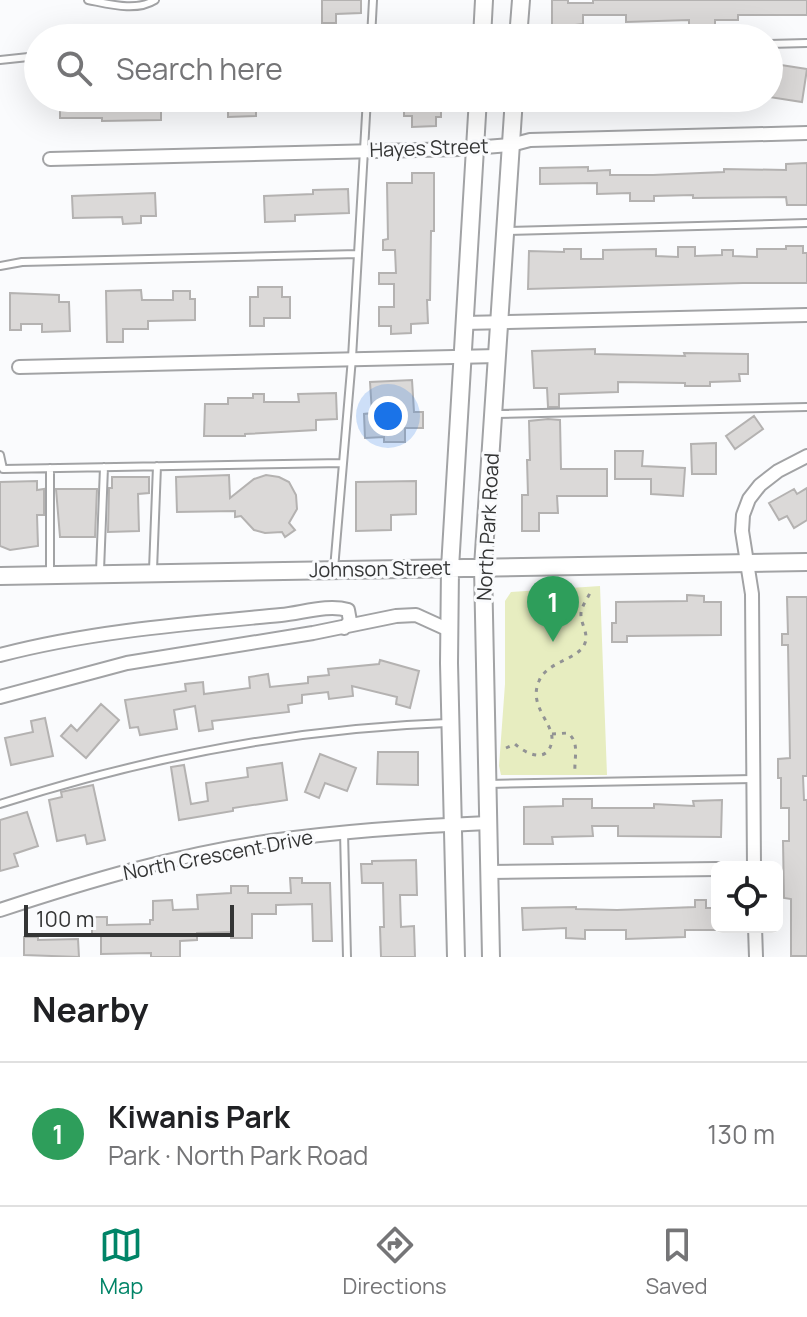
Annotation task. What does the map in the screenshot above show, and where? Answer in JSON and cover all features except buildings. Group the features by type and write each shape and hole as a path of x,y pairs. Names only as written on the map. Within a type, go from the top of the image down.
{"street":[{"path":"483,24 484,0"},
{"path":"519,24 521,0"},
{"name":"North Park Road","path":"456,957 450,568 477,112"},
{"name":"North Park Road","path":"491,957 483,567 513,112"},
{"name":"Hayes Street","path":"50,159 364,151 511,145 530,140 807,133"},
{"path":"463,323 807,315"},
{"path":"19,367 498,356"},
{"path":"754,861 752,594 742,522 749,499 769,477 807,456"},
{"name":"Johnson Street","path":"0,576 807,562"},
{"path":"0,655 99,633 298,614 338,607 348,610 350,621 344,628"},
{"path":"0,697 127,663 409,615 422,617 449,630"},
{"name":"North Crescent Drive","path":"0,910 83,883 268,841 421,825 488,823"},
{"path":"489,872 711,869"},
{"path":"755,933 756,957"}],"lane":[{"path":"88,0 121,6 146,5 155,0"},
{"path":"372,24 373,0"},
{"path":"783,44 807,43"},
{"path":"0,60 24,57"},
{"path":"334,571 352,358 366,112"},
{"path":"506,231 807,223"},
{"path":"0,266 22,262 358,254"},
{"path":"494,414 807,407"},
{"path":"0,455 3,469 343,463"},
{"path":"153,574 157,466"},
{"path":"100,574 104,467"},
{"path":"50,468 50,575"},
{"path":"0,804 59,785 209,750 384,725 451,723"},
{"path":"488,784 753,779"},
{"path":"344,832 347,957"}],"path":[{"path":"506,748 515,744 531,755 543,755 552,741 552,734 539,709 539,681 560,661 578,652 584,645 581,614 591,591"},
{"path":"552,734 568,733 576,743 576,783"}],"green space":[{"path":"600,586 607,775 501,775 505,601 511,592"}],"place":[{"name":"Kiwanis Park","path":"553,642"}]}
